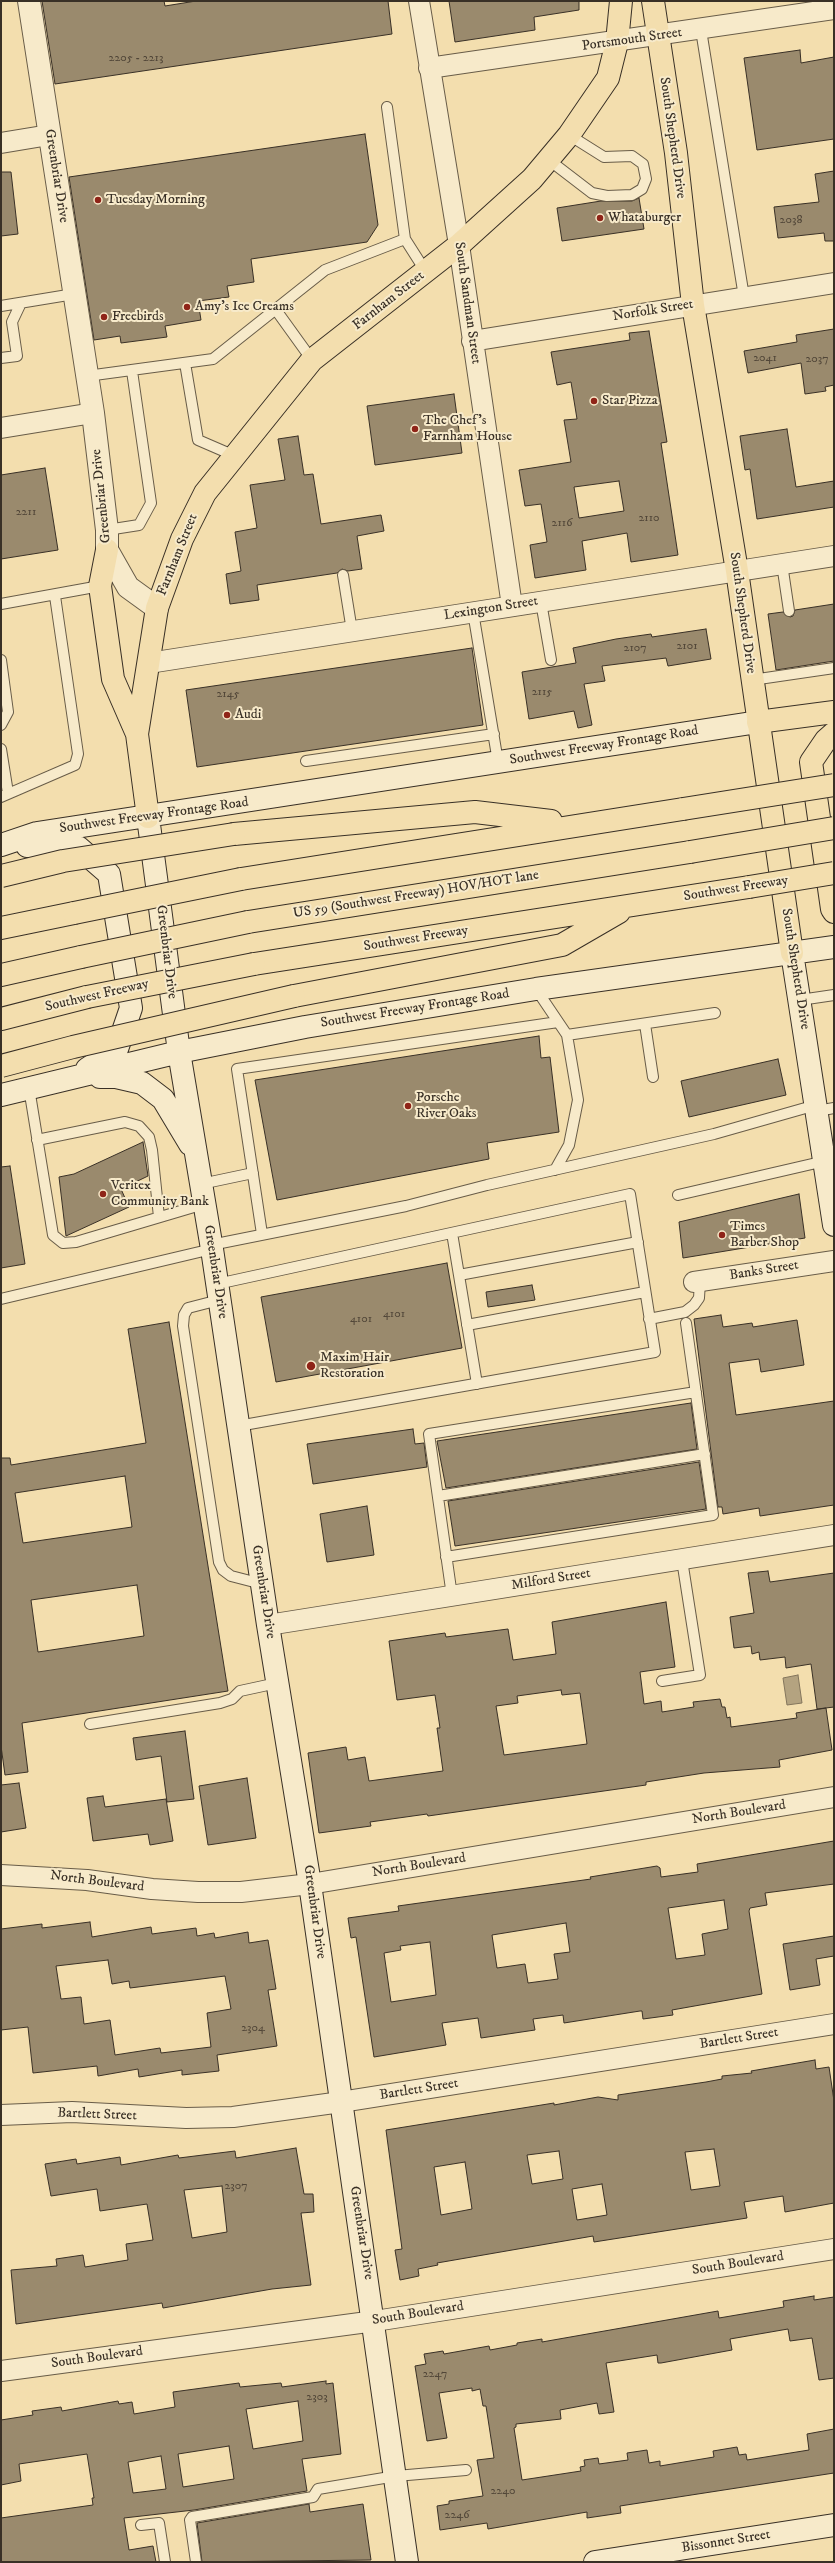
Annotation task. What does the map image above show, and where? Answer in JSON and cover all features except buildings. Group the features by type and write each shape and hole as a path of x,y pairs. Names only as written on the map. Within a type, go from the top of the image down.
{"main road":[{"name":"Greenbriar Drive","path":"29,1 87,376 107,540 128,587 157,608 137,734 179,1052 212,1247 268,1625 310,1884 341,2102 375,2321 407,2562"},
{"name":"Farnham Street","path":"157,608 182,539 204,493 312,360 459,245 532,179 570,136 608,78 617,42 621,1"},
{"name":"South Shepherd Drive","path":"653,1 676,153 693,305 737,571 792,953 822,1108 824,1162 834,1225"},
{"path":"107,540 100,586 113,679 137,734"},
{"path":"758,722 834,712"},
{"name":"Southwest Freeway Frontage Road","path":"1,845 37,833 758,722"},
{"path":"834,733 826,740 811,762 832,909 834,912"},
{"path":"1,928 241,879 834,785"},
{"path":"1,876 63,861 234,834 475,812 576,825"},
{"name":"US 59 (Southwest Freeway) HOV/HOT lane","path":"1,975 248,922 834,828"},
{"path":"1,849 33,845 78,847 109,874 132,1008 117,1049 77,1077"},
{"name":"Southwest Freeway","path":"1,1019 87,997 254,964 834,873"},
{"path":"1,1066 74,1047 294,996 562,945 631,905"},
{"name":"Southwest Freeway Frontage Road","path":"1,1095 179,1052 305,1028 536,989 834,947"},
{"path":"77,1077 116,1077 142,1083 163,1099 196,1154"},
{"name":"Bissonnet Street","path":"595,2562 834,2525"}],"street":[{"name":"South Sandman Street","path":"419,1 459,245 512,606"},
{"name":"Portsmouth Street","path":"429,68 834,10"},
{"path":"1,143 49,135"},
{"name":"Norfolk Street","path":"472,341 834,283"},
{"path":"1,428 92,413"},
{"name":"Lexington Street","path":"149,663 834,556"},
{"name":"Banks Street","path":"697,1282 834,1261"},
{"name":"Milford Street","path":"268,1625 834,1536"},
{"name":"North Boulevard","path":"1,1875 80,1879 198,1892 241,1892 310,1884 834,1797"},
{"name":"Bartlett Street","path":"1,2115 72,2112 186,2118 233,2117 341,2102 834,2024"},
{"name":"South Boulevard","path":"1,2371 375,2321 834,2248"}],"lane":[{"path":"701,30 744,297"},
{"path":"387,107 404,239 426,272"},
{"path":"549,160 592,193 607,196 632,195 642,189 646,179 643,164 632,156 604,157 570,136"},
{"path":"87,376 213,359 325,270 404,239"},
{"path":"1,306 74,294"},
{"path":"1,358 17,356 12,322 21,303"},
{"path":"276,310 312,360"},
{"path":"185,363 198,440 235,456"},
{"path":"107,540 139,526 151,503 132,371"},
{"path":"782,564 789,611"},
{"path":"343,575 352,631"},
{"path":"1,604 55,596 100,586"},
{"path":"1,749 5,795 76,765 78,754 55,596"},
{"path":"541,602 551,660"},
{"path":"473,612 498,762"},
{"path":"1,660 8,712 1,725"},
{"path":"752,680 800,670 834,668"},
{"path":"306,761 494,734"},
{"path":"536,989 567,1035 578,1100 569,1145 556,1170"},
{"path":"800,1000 834,995"},
{"path":"567,1035 715,1013"},
{"path":"262,1234 238,1069 558,1022"},
{"path":"645,1024 653,1077"},
{"path":"29,1088 53,1235 63,1243 76,1242 159,1217 202,1194 253,1173"},
{"path":"1,1299 262,1234 406,1206 822,1108"},
{"path":"38,1140 125,1122 139,1126 149,1137 152,1150 159,1217"},
{"path":"678,1194 824,1162"},
{"path":"238,1426 655,1352 630,1194 452,1233 218,1292 188,1308 184,1315 183,1326 219,1562 223,1570 231,1576 262,1584"},
{"path":"452,1233 477,1384"},
{"path":"459,1275 638,1242"},
{"path":"650,1318 685,1312 694,1305 699,1298 697,1282"},
{"path":"467,1325 646,1292"},
{"path":"446,1557 713,1515 686,1323"},
{"path":"452,1596 429,1434 696,1392"},
{"path":"438,1496 705,1454"},
{"path":"662,1682 700,1675 682,1560"},
{"path":"90,1724 220,1703 232,1699 240,1691 277,1683"},
{"path":"196,2562 190,2518 313,2497 318,2489 396,2476 466,2470"},
{"path":"141,2526 159,2523 165,2562"}],"shaded area":[{"path":"798,1675 802,1703 787,1705 783,1678"}],"place":[{"name":"Tuesday Morning","path":"98,200"},
{"name":"Whataburger","path":"600,218"},
{"name":"Amy's Ice Creams","path":"187,307"},
{"name":"Freebirds","path":"104,317"},
{"name":"Star Pizza","path":"594,401"},
{"name":"The Chef’s Farnham House","path":"415,429"},
{"name":"Audi","path":"227,715"},
{"name":"Porsche River Oaks","path":"408,1106"},
{"name":"Veritex Community Bank","path":"103,1194"},
{"name":"Times Barber Shop","path":"722,1235"},
{"name":"Maxim Hair Restoration","path":"311,1366"}]}
